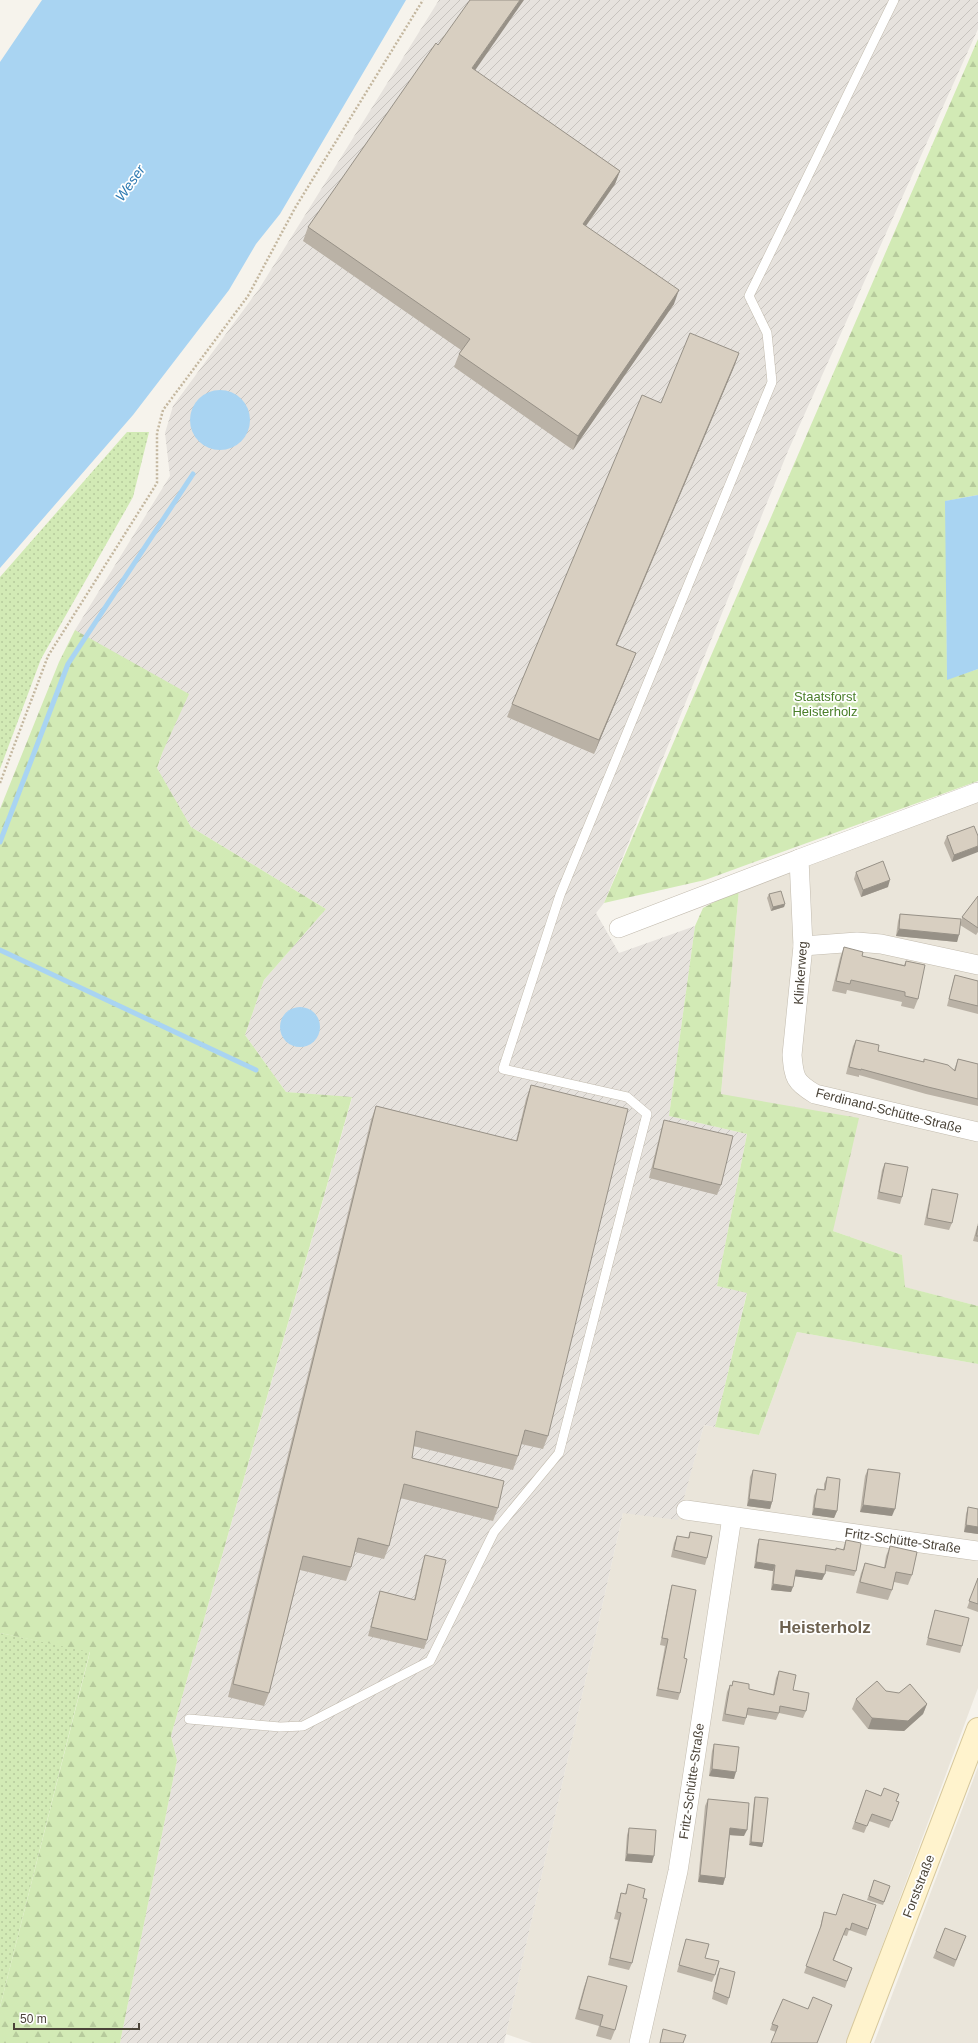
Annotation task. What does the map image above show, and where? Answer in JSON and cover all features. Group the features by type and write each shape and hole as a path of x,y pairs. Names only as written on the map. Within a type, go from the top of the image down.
{"street":[{"path":"619,928 799,858 978,792"},
{"name":"Klinkerweg","path":"799,858 803,946 792,1055 794,1071 800,1085"},
{"path":"803,946 858,942 881,944 978,965"},
{"name":"Ferdinand-Schütte-Straße","path":"800,1085 815,1094 978,1132"},
{"name":"Fritz-Schütte-Straße","path":"686,1510 732,1518 978,1551"},
{"name":"Fritz-Schütte-Straße","path":"638,2043 678,1871 732,1518"},
{"name":"Forststraße","path":"858,2043 978,1729"}],"lane":[{"path":"190,1719 280,1727 303,1726 430,1661 494,1532 559,1453 647,1114 627,1097 503,1069 560,895 772,382 767,333 749,296 894,0"}],"path":[{"path":"0,783 48,656 157,483 157,433 163,410 248,296 295,208 423,0"}],"shaded area":[{"path":"439,0 978,0 978,29 788,451 604,903 596,913 619,953 695,926 669,1116 747,1134 717,1286 747,1292 715,1427 704,1425 678,1520 623,1513 504,2043 120,2043 177,1760 171,1736 352,1098 286,1092 245,1035 264,980 326,909 191,827 157,769 163,751 75,630 170,476 165,433 173,406 259,289"},
{"path":"978,797 978,1306 904,1287 902,1255 833,1231 721,1094 739,889"},
{"path":"797,1332 978,1364 978,1688 846,2043 532,2043 506,2034 623,1513 682,1504 704,1425 759,1435"},
{"path":"978,1767 978,2043 874,2043"}],"green space":[{"name":"Staatsforst Heisterholz","path":"978,39 978,495 946,501 947,679 978,669 978,781 705,880 604,903"},
{"path":"127,432 149,432 133,497 41,659 0,769 0,577"},
{"path":"75,630 189,694 163,751 157,768 191,827 326,909 264,980 245,1035 286,1092 352,1097 171,1736 177,1760 120,2043 0,2043 0,2007 90,1652 0,1633 0,809 59,662"},
{"path":"739,889 721,1094 859,1118 833,1231 902,1255 905,1287 978,1306 978,1364 797,1332 759,1435 715,1427 747,1293 717,1286 747,1134 669,1116 695,926 703,908"},
{"path":"0,1633 90,1651 0,2007"}],"water":[{"name":"Weser","path":"42,0 406,0 280,214 256,244 229,290 133,415 0,568 0,62"},
{"path":"214,390 226,390 237,395 245,403 250,414 248,432 237,445 226,450 214,450 203,445 195,437 190,426 190,414 195,403 203,395"},
{"path":"978,495 978,669 947,680 945,501"},
{"path":"304,1007 311,1010 317,1016 320,1027 319,1035 311,1044 304,1047 296,1047 289,1044 281,1035 280,1023 283,1016 292,1008"}],"building":[{"path":"470,0 520,0 472,68 620,171 583,224 679,290 578,436 459,354 470,339 308,227 436,43 438,45"},
{"path":"690,333 739,353 616,645 636,653 599,740 512,704 642,395 661,403"},
{"path":"974,826 978,836 978,846 954,855 947,836"},
{"path":"883,861 890,880 863,890 856,872"},
{"path":"781,891 785,904 773,907 769,894"},
{"path":"978,896 978,928 962,917"},
{"path":"900,914 961,919 959,935 899,929"},
{"path":"844,947 863,952 862,956 905,966 906,961 925,965 918,999 905,996 905,992 851,980 850,984 836,981"},
{"path":"955,975 978,981 978,1006 949,999"},
{"path":"856,1040 879,1045 878,1051 924,1062 924,1059 948,1065 955,1071 958,1059 978,1064 978,1099 849,1067"},
{"path":"531,1085 628,1109 548,1436 525,1430 518,1456 416,1431 412,1458 504,1481 498,1508 404,1484 389,1546 358,1538 351,1567 303,1556 269,1693 233,1684 376,1106 517,1141"},
{"path":"664,1120 733,1136 721,1185 653,1168"},
{"path":"885,1163 908,1167 902,1197 879,1192"},
{"path":"932,1189 958,1194 952,1223 927,1218"},
{"path":"868,1469 900,1473 895,1509 863,1505"},
{"path":"753,1470 776,1474 772,1502 749,1499"},
{"path":"827,1477 840,1479 837,1511 814,1508 817,1489 825,1490"},
{"path":"968,1507 978,1509 978,1527 966,1525"},
{"path":"690,1532 712,1536 707,1558 674,1550 677,1536 689,1538"},
{"path":"759,1539 836,1550 836,1548 844,1550 846,1540 861,1543 856,1571 826,1565 825,1574 796,1570 793,1587 773,1584 775,1565 756,1562"},
{"path":"890,1546 917,1552 912,1575 896,1572 892,1590 860,1582 865,1563 885,1568"},
{"path":"425,1555 446,1560 427,1640 371,1627 380,1591 415,1600"},
{"path":"978,1578 978,1604 969,1601"},
{"path":"672,1585 696,1590 684,1658 687,1659 680,1693 658,1689 668,1639 662,1638"},
{"path":"935,1610 969,1618 962,1646 928,1638"},
{"path":"779,1671 796,1675 793,1690 809,1693 806,1711 780,1706 779,1713 748,1708 746,1718 725,1714 730,1685 732,1686 733,1681 749,1684 749,1689 774,1695"},
{"path":"877,1681 886,1691 899,1693 910,1684 927,1704 908,1721 872,1718 856,1699"},
{"path":"714,1744 739,1747 736,1772 712,1769"},
{"path":"884,1788 899,1794 896,1801 899,1802 892,1821 872,1814 867,1826 855,1822 866,1790 881,1796"},
{"path":"755,1797 768,1798 763,1843 751,1842"},
{"path":"708,1799 749,1803 747,1830 730,1828 725,1878 700,1875"},
{"path":"629,1828 656,1830 654,1856 627,1854"},
{"path":"874,1880 890,1886 884,1902 869,1896"},
{"path":"628,1884 645,1889 643,1898 647,1899 632,1963 610,1958 621,1913 617,1912 621,1893 626,1894"},
{"path":"843,1894 876,1905 868,1929 852,1923 850,1930 846,1928 833,1960 852,1968 847,1981 806,1966 821,1926 824,1912 836,1915"},
{"path":"945,1928 966,1936 956,1960 936,1951"},
{"path":"686,1939 709,1944 705,1958 719,1961 715,1975 679,1965"},
{"path":"720,1968 735,1972 729,1998 714,1992"},
{"path":"588,1976 627,1986 615,2030 600,2026 603,2015 579,2009"},
{"path":"813,1997 832,2005 817,2043 771,2043 778,2026 772,2024 783,1999 808,2009"},
{"path":"663,2029 686,2035 683,2043 660,2043"}],"waterway":[{"path":"0,842 68,664 193,474"},
{"path":"0,950 256,1070"}],"district":[{"name":"Heisterholz","path":"825,1627"}]}
